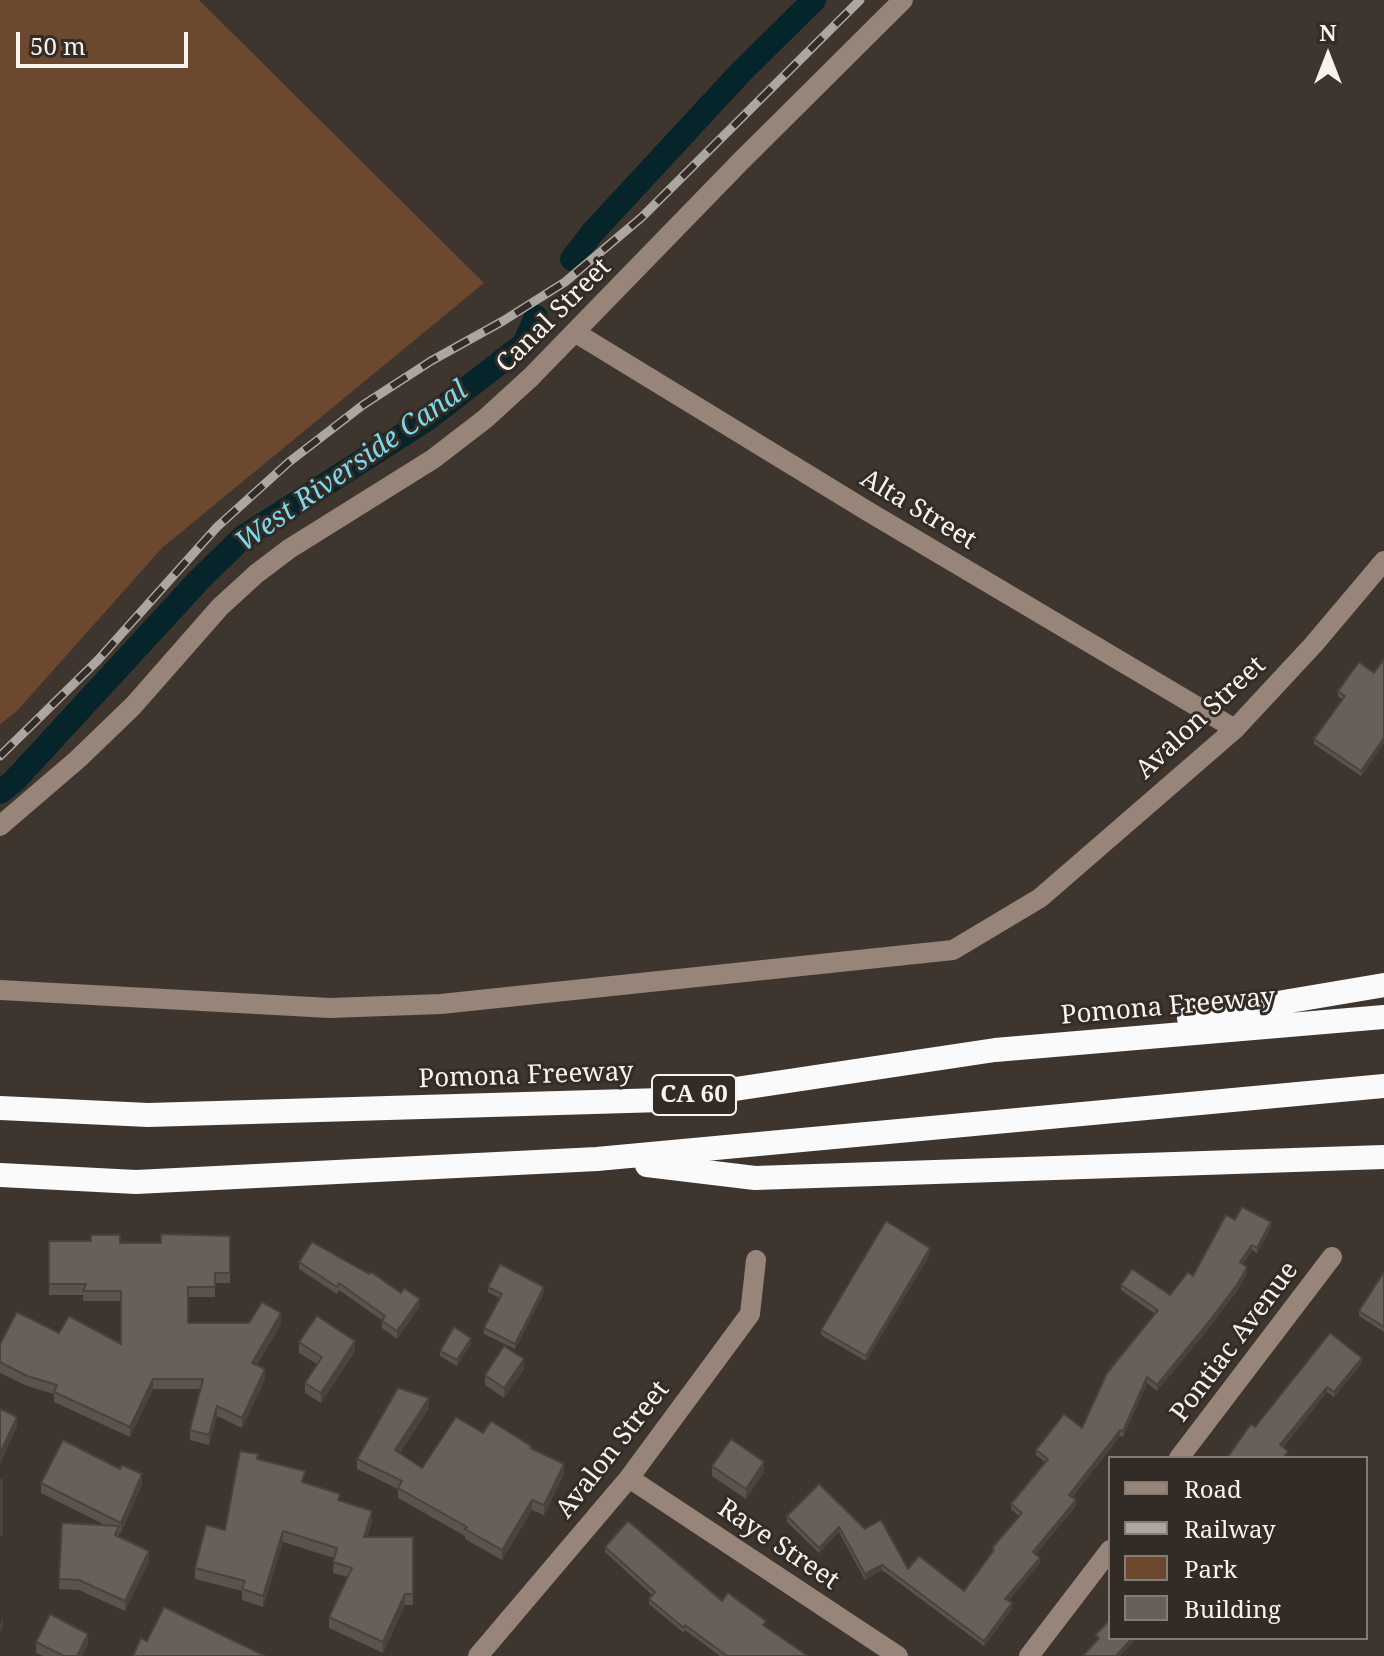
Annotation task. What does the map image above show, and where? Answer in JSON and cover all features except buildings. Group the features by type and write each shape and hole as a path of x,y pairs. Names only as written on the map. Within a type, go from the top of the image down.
{"highway":[{"path":"995,1050 1384,985"},
{"name":"Pomona Freeway","path":"0,1108 148,1115 662,1100 995,1050 1384,1017"},
{"name":"CA 60","path":"0,1175 136,1182 597,1159 1384,1086"},
{"path":"597,1159 755,1178 1384,1157"}],"street":[{"name":"Canal Street","path":"0,826 89,749 133,706 220,607 256,574 302,541 433,459 485,419 576,333 740,162 903,0"},
{"name":"Alta Street","path":"576,333 869,512 1235,729"},
{"name":"Avalon Street","path":"0,990 330,1008 441,1004 953,950 1040,898 1235,729 1314,644 1384,561"},
{"name":"Pontiac Avenue","path":"1181,1456 1332,1257"},
{"name":"Avalon Street","path":"478,1656 629,1478 750,1314 756,1260"},
{"name":"Raye Street","path":"629,1478 898,1656"},
{"path":"1029,1656 1108,1553"}],"green space":[{"path":"0,0 199,0 484,283 162,548 16,712 0,724"}],"waterway":[{"name":"West Riverside Canal","path":"572,259 592,233 741,72 814,0"},
{"name":"West Riverside Canal","path":"0,792 14,781 199,580 243,537 426,420 524,344 536,317"}],"railway":[{"path":"0,756 98,660 217,527 289,462 363,405 565,282 642,217 860,0"}]}
